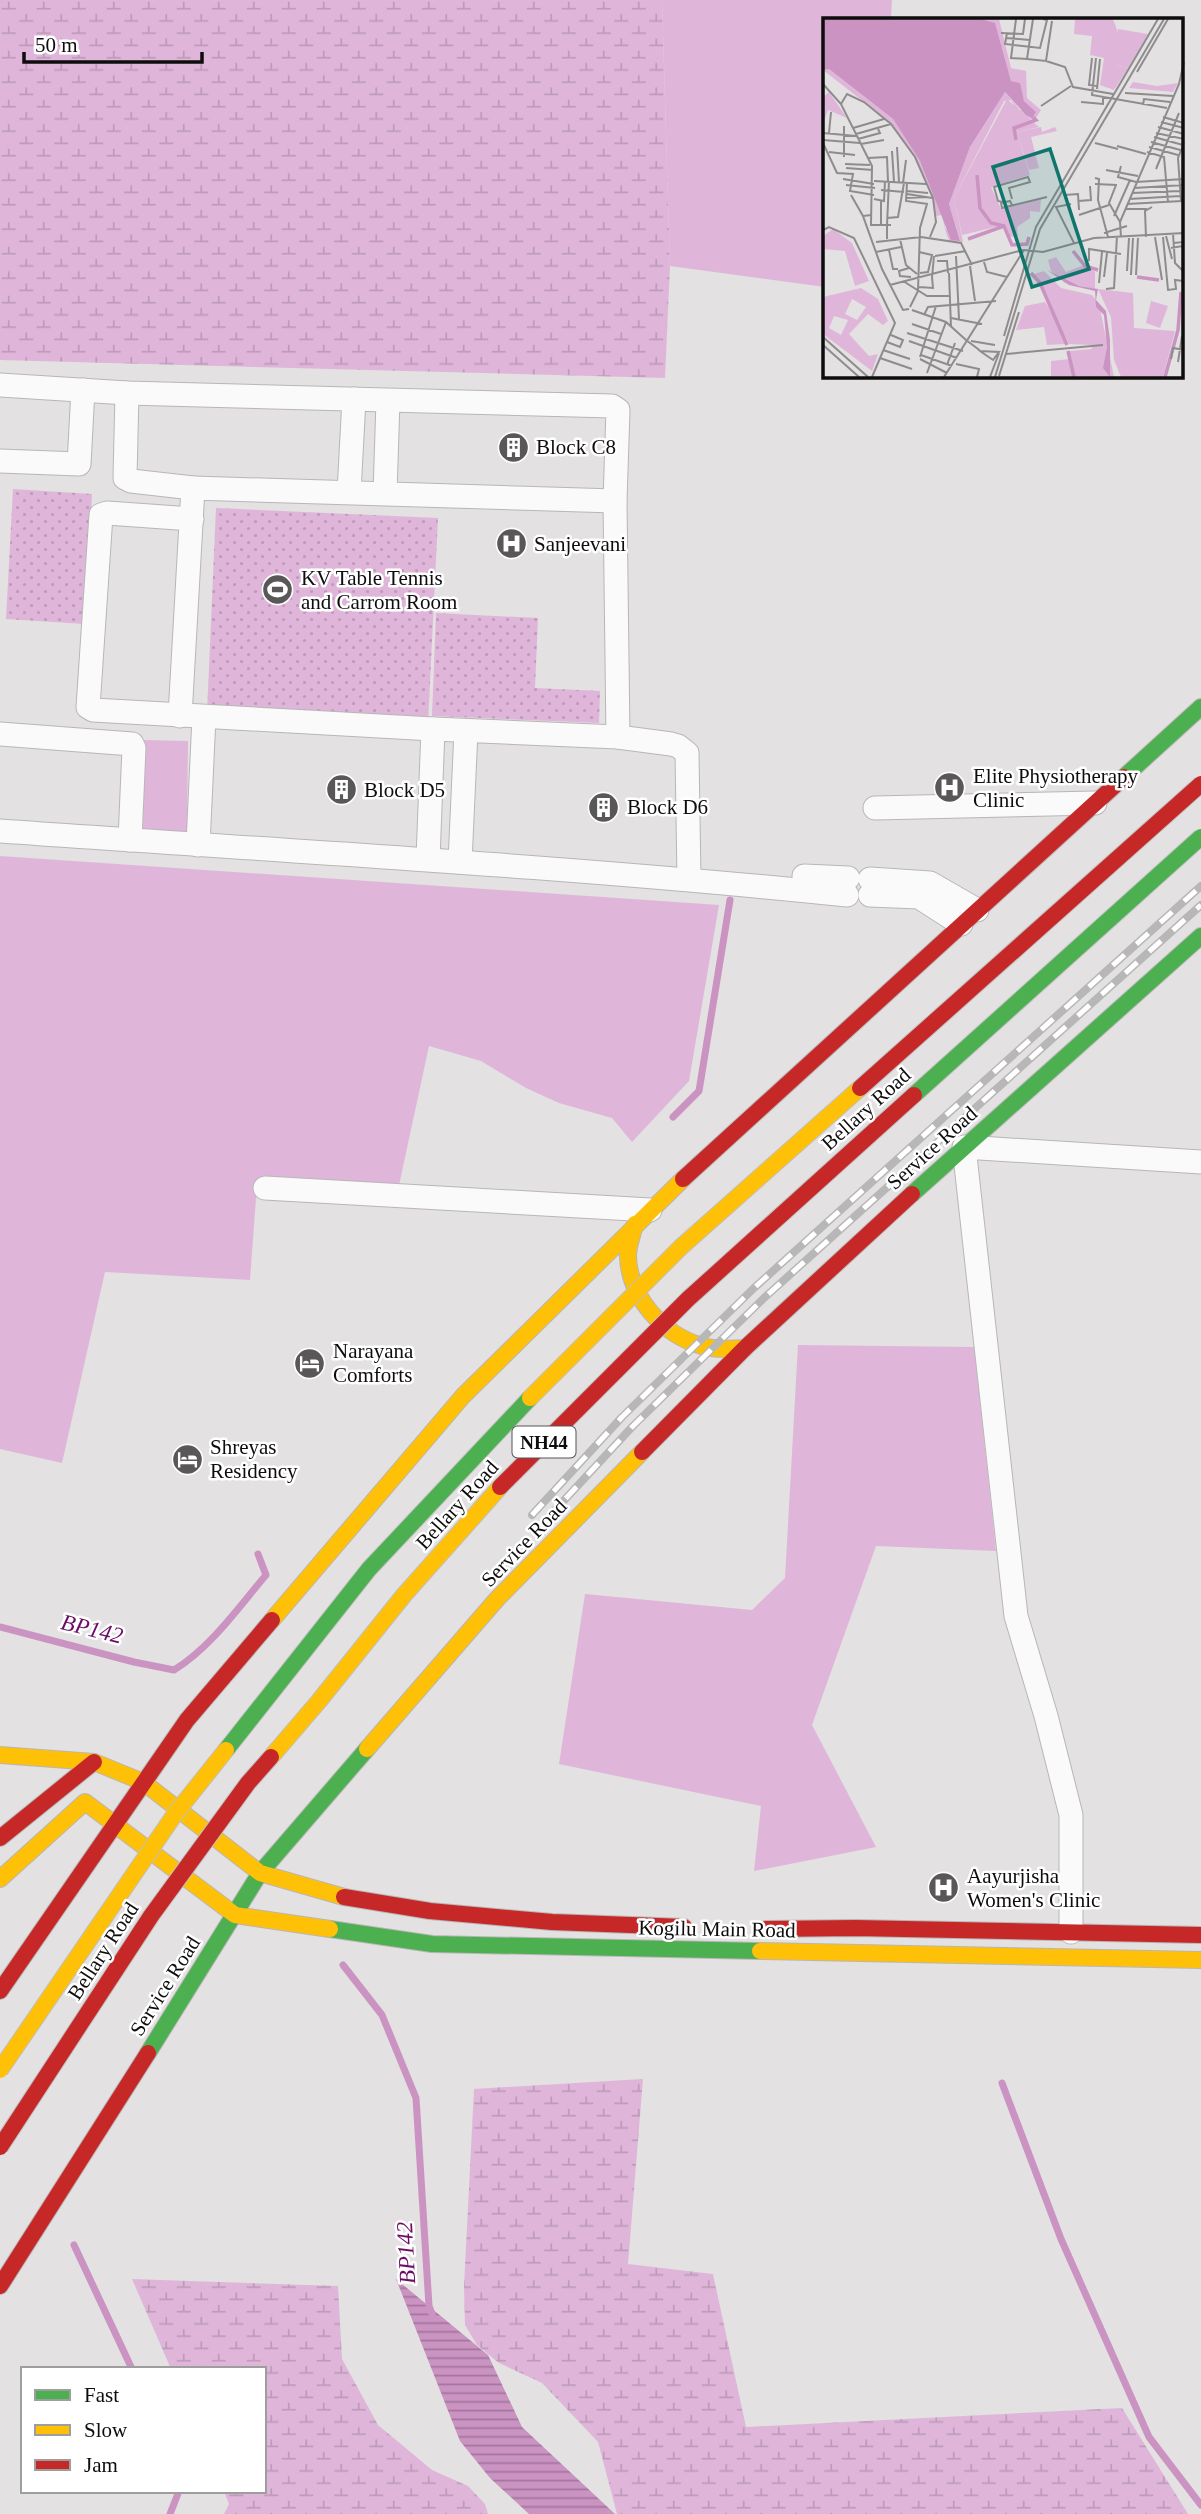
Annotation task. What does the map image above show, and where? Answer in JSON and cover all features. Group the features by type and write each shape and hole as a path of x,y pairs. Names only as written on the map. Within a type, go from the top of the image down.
{"main road":[{"path":"0,1990 143,1782 196,1710 463,1395 643,1217 1201,707"},
{"name":"Bellary Road","path":"0,2070 175,1814 369,1569 476,1454 681,1247 1201,784"},
{"name":"Bellary Road","path":"0,2147 150,1916 248,1783 319,1702 404,1595 519,1466 688,1299 1201,837"},
{"name":"Service Road","path":"0,2286 89,2149 260,1873 497,1599 745,1349 964,1147 1191,958 1201,936"},
{"path":"643,1217 628,1253 631,1279 642,1301 655,1317 688,1342 704,1347 745,1349"},
{"path":"0,1755 94,1762 143,1782 260,1873"},
{"path":"68,1760 72,1783"},
{"path":"0,1838 72,1783 94,1762"},
{"path":"0,1880 118,1772"},
{"path":"72,1783 93,1794 115,1823 234,1915"},
{"name":"Kogilu Main Road","path":"260,1873 431,1927 552,1922 706,1928"},
{"name":"Kogilu Main Road","path":"234,1915 431,1927 1201,1960"},
{"name":"Kogilu Main Road","path":"746,1930 855,1928 1201,1935"},
{"path":"1108,1933 1108,1958"}],"street":[{"path":"0,384 127,393 615,407 618,413 615,501 618,737"},
{"path":"0,461 79,464 83,390"},
{"path":"127,393 125,478 131,481 193,488 615,501"},
{"path":"349,492 354,399"},
{"path":"385,493 388,401"},
{"path":"180,716 193,488"},
{"path":"192,519 107,513 101,515 88,704 93,710 618,737 671,744 687,754 689,874"},
{"path":"198,845 204,717"},
{"path":"428,859 433,729"},
{"path":"460,862 466,731"},
{"path":"0,734 132,744 130,840"},
{"path":"875,808 1095,803"},
{"path":"0,831 859,887 919,897 969,917"},
{"path":"859,887 930,883 969,917"},
{"path":"1071,1932 1071,1815 1046,1716 1016,1616 964,1147 1201,1162"},
{"path":"265,1188 643,1217"}],"green space":[{"path":"0,0 662,0 670,266 665,378 0,360"},
{"path":"662,0 892,0 891,18 823,18 823,287 670,266"},
{"path":"13,489 92,494 85,624 6,619"},
{"path":"216,508 438,518 428,724 207,713"},
{"path":"436,613 538,618 535,688 600,691 599,723 432,716"},
{"path":"144,740 188,741 187,832 143,831"},
{"path":"0,856 719,905 689,1081 632,1142 612,1118 559,1103 526,1088 481,1061 429,1046 398,1190 257,1184 250,1280 105,1272 62,1463 0,1449"},
{"path":"798,1345 974,1347 996,1551 876,1546 812,1725 876,1847 754,1871 761,1806 559,1764 585,1594 752,1610 785,1578"},
{"path":"643,2079 628,2264 713,2274 746,2427 1122,2408 1188,2514 617,2514 598,2442 542,2383 499,2363 477,2345 465,2325 464,2286 474,2089"},
{"path":"132,2279 338,2286 342,2359 378,2425 432,2470 468,2486 485,2504 488,2514 224,2514 229,2504 225,2493 266,2493 266,2367 170,2367"}],"shaded area":[{"path":"396,2279 488,2355 522,2427 615,2514 529,2514 490,2478 460,2441"}],"waterway":[{"path":"673,1117 699,1091 730,900"},
{"name":"BP142","path":"0,1627 174,1670 212,1639 266,1575 258,1554"},
{"name":"BP142","path":"343,1965 382,2015 416,2098 429,2306 432,2314"},
{"path":"1002,2083 1061,2239 1149,2437 1201,2505"},
{"path":"74,2245 131,2367"},
{"path":"170,2514 178,2493"}],"railway":[{"path":"532,1515 622,1417 754,1288 1201,886"},
{"path":"544,1522 632,1427 764,1298 1201,905"}],"traffic: fast":[{"path":"1124,777 1201,707"},
{"path":"914,1095 1201,837"},
{"path":"912,1194 1201,936"},
{"path":"226,1750 369,1569 530,1398"},
{"path":"148,2053 260,1873 367,1749"},
{"path":"330,1929 432,1944 760,1951"}],"traffic: slow":[{"path":"530,1398 681,1247 860,1088"},
{"path":"272,1620 463,1396 683,1179"},
{"path":"635,1224 628,1252 630,1271 642,1300 651,1312 662,1324 688,1341 713,1348 745,1348"},
{"path":"367,1749 497,1599 642,1452"},
{"path":"271,1757 404,1595 500,1487"},
{"path":"0,2070 175,1814 226,1750"},
{"path":"0,1755 94,1762 143,1782 260,1873 344,1897"},
{"path":"0,1879 85,1802 235,1915 330,1929"},
{"path":"760,1951 1201,1960"}],"traffic: jam":[{"path":"683,1179 1124,777"},
{"path":"860,1088 1201,784"},
{"path":"500,1487 688,1299 914,1095"},
{"path":"642,1452 745,1348 912,1194"},
{"path":"0,1991 187,1720 272,1620"},
{"path":"0,2147 151,1916 248,1783 271,1757"},
{"path":"0,1838 94,1762"},
{"path":"344,1897 430,1911 552,1922 684,1927"},
{"path":"766,1929 855,1928 1201,1935"},
{"path":"0,2286 148,2053"}],"place":[{"name":"Block C8","path":"513,447"},
{"name":"Sanjeevani","path":"511,544"},
{"name":"KV Table Tennis and Carrom Room","path":"278,590"},
{"name":"Elite Physiotherapy Clinic","path":"950,788"},
{"name":"Block D5","path":"341,790"},
{"name":"Block D6","path":"604,807"},
{"name":"Narayana Comforts","path":"310,1363"},
{"name":"Shreyas Residency","path":"187,1459"},
{"name":"Aayurjisha Women's Clinic","path":"944,1888"}]}
